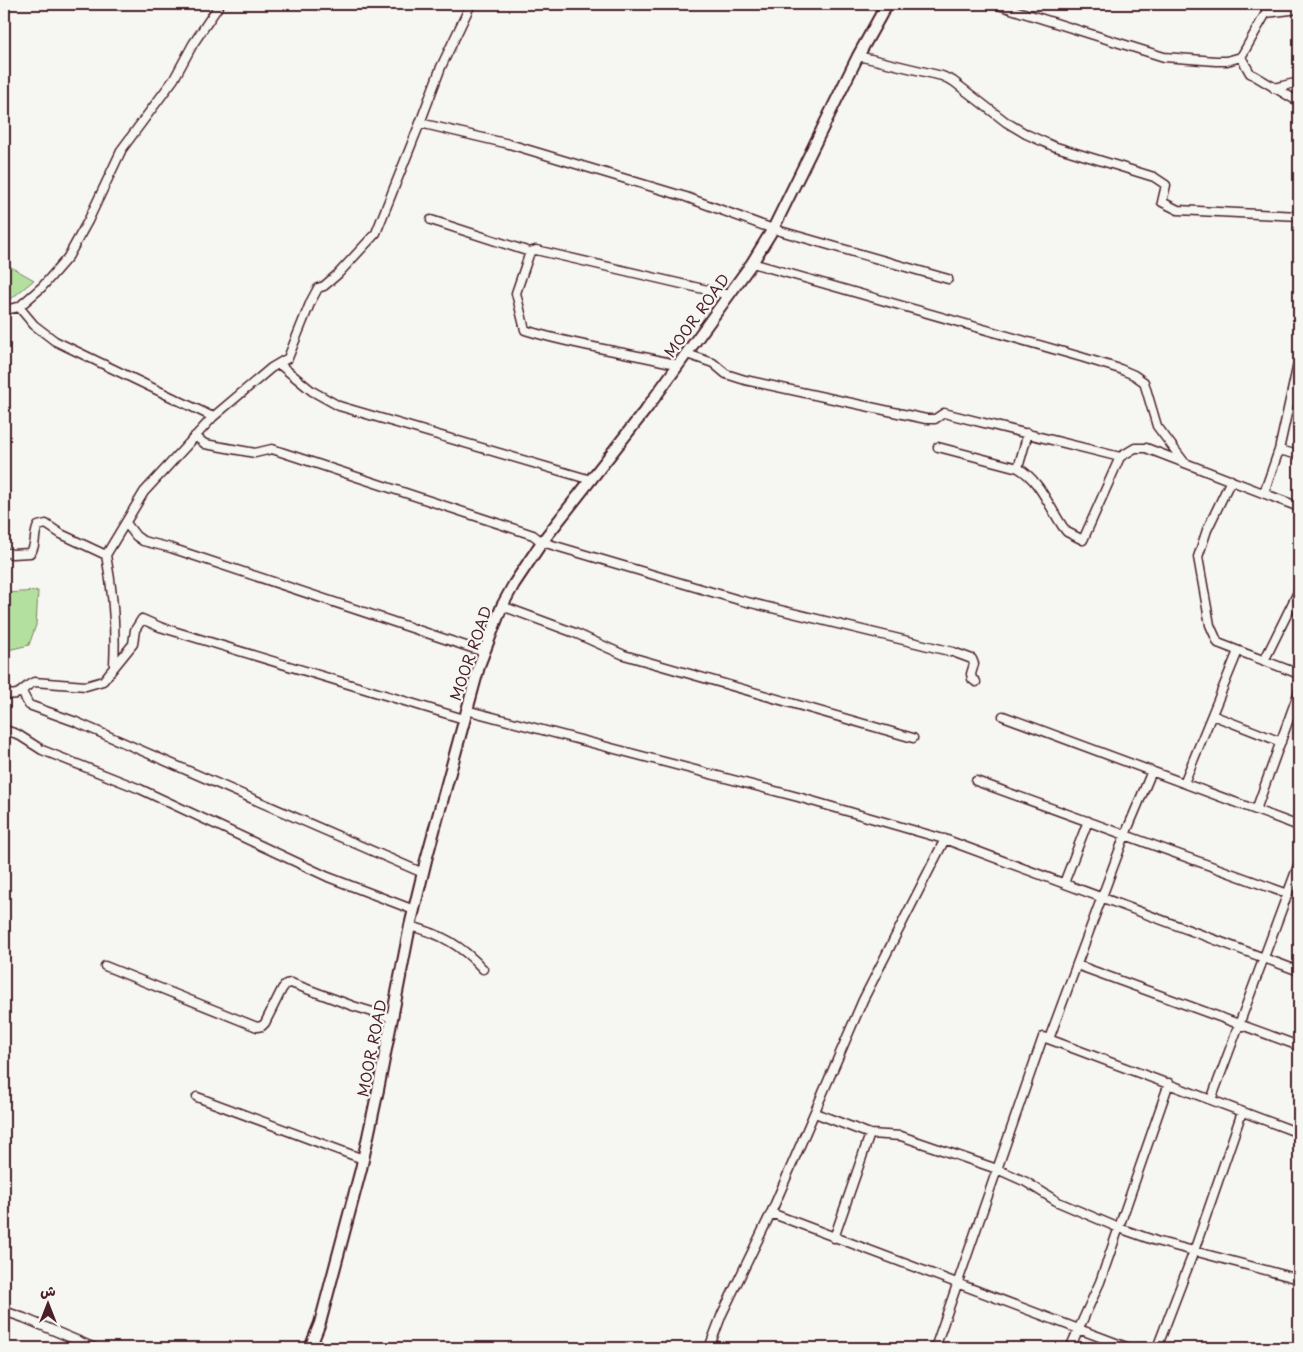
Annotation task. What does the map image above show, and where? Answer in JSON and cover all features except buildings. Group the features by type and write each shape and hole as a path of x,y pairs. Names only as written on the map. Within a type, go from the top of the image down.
{"street":[{"path":"4,310 18,307 42,287 68,257 88,221 122,149 174,79 193,44 220,4"},
{"path":"4,694 12,695 22,692 29,684 34,682 86,686 103,681 110,674 114,665 116,635 114,605 106,555 144,492 195,436 213,417 271,368 286,360 290,355 310,301 318,288 324,286 338,274 376,233 441,67 471,4"},
{"name":"MOOR ROAD","path":"310,1348 326,1304 364,1159 410,926 423,873 465,714 484,652 502,606 542,542 687,354 752,263 773,229 858,56 887,4"},
{"path":"995,4 1164,56 1216,61 1227,61 1241,56 1266,14 1268,4"},
{"path":"1266,14 1299,9"},
{"path":"858,56 942,76 953,81 1006,122 1026,134 1053,146 1154,178 1166,185 1162,202 1172,208 1205,212 1299,216"},
{"path":"1241,56 1250,73 1299,102"},
{"path":"1274,88 1299,82"},
{"path":"420,123 509,144 677,194 773,229 948,279"},
{"path":"431,220 530,252 536,250 729,295"},
{"path":"530,252 516,293 525,330 549,338 678,365"},
{"path":"752,263 1081,357 1134,375 1144,382 1157,426 1184,462"},
{"path":"18,307 34,325 55,341 213,417"},
{"path":"687,354 713,363 726,374 745,380 926,419 935,419 944,413 1120,457"},
{"path":"1264,493 1279,450 1299,358"},
{"path":"279,364 312,391 339,406 591,480"},
{"path":"1018,468 1028,433"},
{"path":"195,436 205,444 255,453 272,449 533,535 542,542 739,600 953,652 972,659 974,664 971,674 972,679 976,682"},
{"path":"938,447 1025,471 1039,488 1062,527 1067,532 1083,540 1120,457 1135,448 1146,448 1299,507"},
{"path":"1279,450 1299,455"},
{"path":"1231,480 1207,530 1198,557 1210,625 1218,643 1299,674"},
{"path":"126,523 136,536 143,541 171,548 484,652"},
{"path":"4,552 12,554 30,553 38,526 46,524 61,534 106,555"},
{"path":"1264,661 1299,590"},
{"path":"502,606 575,633 624,655 914,738"},
{"path":"114,665 128,652 133,644 136,630 142,619 160,627 465,714 798,797 945,839 1299,971"},
{"path":"1184,783 1238,651"},
{"path":"1256,810 1297,705 1299,691"},
{"path":"22,692 29,705 76,722 423,873"},
{"path":"1212,715 1281,742"},
{"path":"1003,716 1299,826"},
{"path":"4,727 5,730 17,734 42,750 140,789 328,877 414,910"},
{"path":"1049,1039 1125,835 1152,771"},
{"path":"976,781 1288,894"},
{"path":"1064,883 1088,821"},
{"path":"723,1348 710,1346 722,1314 815,1113 863,1000 945,839"},
{"path":"1211,1100 1299,863"},
{"path":"410,926 427,930 443,937 463,949 483,969"},
{"path":"1077,965 1299,1046"},
{"path":"105,966 257,1027 265,1023 282,989 286,984 290,983 392,1018"},
{"path":"935,1348 1043,1037 1170,1083 1299,1133"},
{"path":"1070,1348 1080,1330 1100,1282 1170,1083"},
{"path":"197,1097 364,1159"},
{"path":"1157,1348 1194,1251 1242,1112"},
{"path":"815,1113 870,1134 901,1136 997,1169 1026,1182 1058,1202 1119,1228 1156,1241 1299,1280"},
{"path":"834,1238 870,1134"},
{"path":"770,1213 1129,1348"},
{"path":"4,1311 95,1348"}],"green space":[{"path":"4,263 34,280 11,299 4,296"},
{"path":"38,591 36,625 29,645 4,651 4,593"}]}
